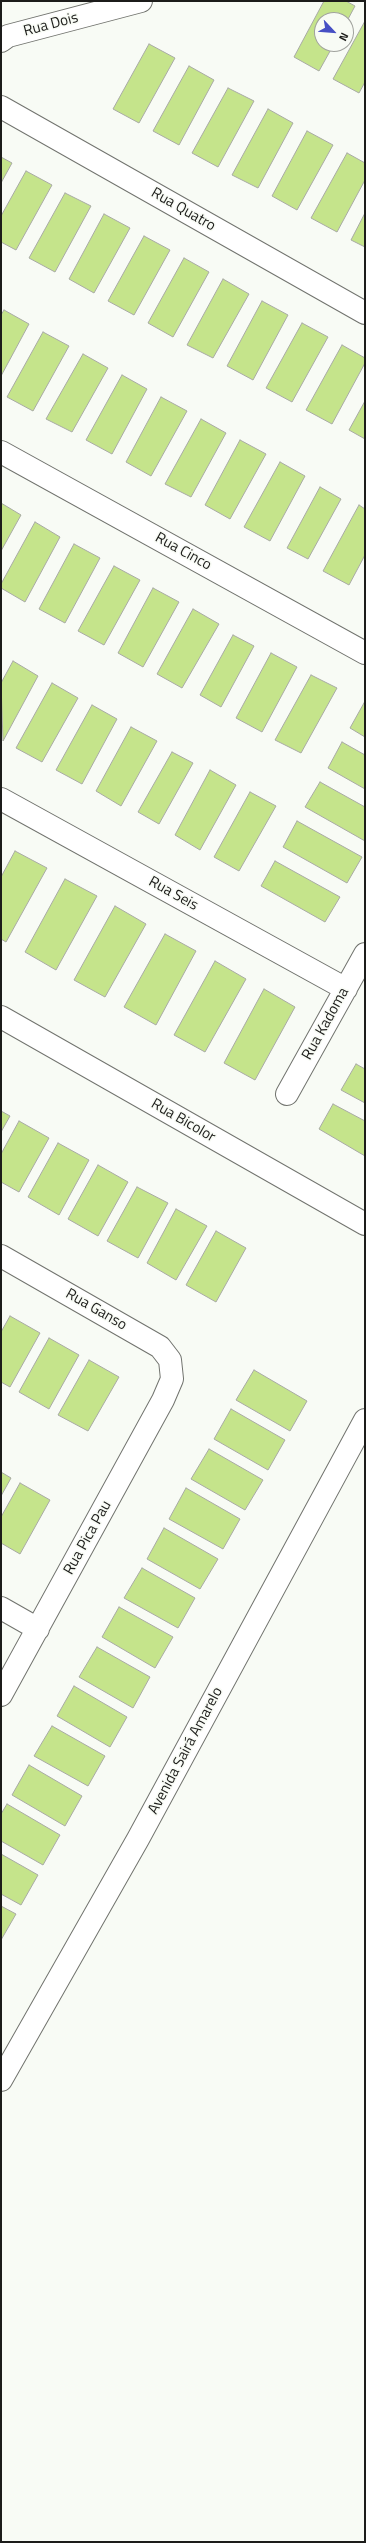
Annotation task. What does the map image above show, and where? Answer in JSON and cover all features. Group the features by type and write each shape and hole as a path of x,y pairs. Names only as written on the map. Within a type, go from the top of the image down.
{"street":[{"name":"Rua Dois","path":"5,39 141,1"},
{"name":"Rua Quatro","path":"1,107 365,313"},
{"name":"Rua Cinco","path":"1,452 365,653"},
{"name":"Rua Seis","path":"1,799 346,989"},
{"name":"Rua Kadoma","path":"287,1094 365,954"},
{"name":"Rua Bicolor","path":"1,1017 365,1224"},
{"name":"Rua Ganso","path":"1,1256 160,1347 170,1360 172,1379"},
{"name":"Rua Pica Pau","path":"1,1695 163,1400 172,1379"},
{"name":"Avenida Sairá Amarelo","path":"1,2080 138,1839 365,1420"},
{"path":"1,1608 38,1629"}],"building":[{"path":"324,1 346,1 355,6 352,12 318,12"},
{"path":"314,20 314,52 330,52 319,71 294,57"},
{"path":"365,21 365,82 359,93 333,79 348,52 354,52 354,41"},
{"path":"149,44 175,58 139,123 113,109"},
{"path":"189,66 214,80 179,145 153,131"},
{"path":"228,88 254,101 218,167 192,153"},
{"path":"268,109 293,123 258,188 232,175"},
{"path":"307,131 333,145 297,210 272,196"},
{"path":"347,153 365,163 365,180 337,232 311,218"},
{"path":"1,157 12,163 1,183"},
{"path":"26,171 52,185 16,250 1,242 1,216"},
{"path":"65,193 91,206 55,272 29,258"},
{"path":"365,213 365,247 351,240"},
{"path":"104,214 130,228 94,293 69,279"},
{"path":"144,236 170,250 134,315 108,301"},
{"path":"184,258 209,272 173,337 148,323"},
{"path":"223,279 249,294 213,358 187,345"},
{"path":"262,301 288,315 253,380 227,366"},
{"path":"4,310 29,324 1,376 1,315"},
{"path":"302,323 328,337 292,402 266,388"},
{"path":"43,332 69,346 33,411 7,397"},
{"path":"342,345 365,358 365,363 332,424 306,410"},
{"path":"83,354 108,368 72,432 46,419"},
{"path":"122,375 147,389 112,454 86,440"},
{"path":"161,397 187,411 151,476 126,462"},
{"path":"365,401 365,439 349,430"},
{"path":"201,419 226,433 191,497 165,484"},
{"path":"240,440 266,454 230,519 205,505"},
{"path":"280,462 305,476 270,541 244,527"},
{"path":"320,487 341,499 308,559 287,548"},
{"path":"1,503 21,515 1,551"},
{"path":"359,505 365,509 365,555 349,585 323,571"},
{"path":"35,522 60,537 25,602 1,588 1,584"},
{"path":"74,544 100,558 65,623 39,609"},
{"path":"114,566 140,580 104,645 78,631"},
{"path":"153,588 179,602 143,667 118,653"},
{"path":"193,609 219,624 182,688 157,674"},
{"path":"233,635 254,646 221,707 200,695"},
{"path":"271,653 297,667 262,732 236,718"},
{"path":"13,661 38,676 3,741 1,683"},
{"path":"311,675 337,688 301,753 275,740"},
{"path":"52,683 78,698 42,762 16,748"},
{"path":"365,703 365,737 350,728"},
{"path":"92,705 117,719 82,784 56,770"},
{"path":"131,727 157,741 121,806 96,791"},
{"path":"342,742 365,755 365,789 328,768"},
{"path":"172,752 193,763 159,824 138,812"},
{"path":"210,770 236,785 200,850 175,835"},
{"path":"320,782 365,807 365,841 305,807"},
{"path":"250,792 276,806 239,871 214,857"},
{"path":"297,821 362,857 347,883 283,847"},
{"path":"15,851 47,868 6,942 1,939 1,877"},
{"path":"275,861 340,897 325,922 261,886"},
{"path":"65,879 97,896 56,970 25,952"},
{"path":"115,906 146,924 105,997 74,980"},
{"path":"165,934 196,951 156,1025 124,1007"},
{"path":"215,961 246,979 205,1052 174,1035"},
{"path":"264,989 295,1007 255,1080 224,1063"},
{"path":"356,1064 365,1069 365,1103 341,1090"},
{"path":"333,1104 365,1121 365,1156 319,1129"},
{"path":"1,1111 10,1116 1,1132"},
{"path":"19,1121 49,1138 19,1192 1,1182 1,1154"},
{"path":"58,1143 89,1160 59,1215 28,1197"},
{"path":"98,1165 128,1182 98,1236 68,1219"},
{"path":"137,1187 168,1203 138,1258 107,1241"},
{"path":"176,1209 207,1226 176,1280 147,1263"},
{"path":"216,1231 246,1248 216,1302 186,1285"},
{"path":"10,1316 40,1333 10,1387 1,1382 1,1332"},
{"path":"49,1338 79,1355 49,1409 19,1392"},
{"path":"89,1360 119,1377 88,1431 58,1415"},
{"path":"254,1370 307,1401 290,1431 236,1400"},
{"path":"231,1409 285,1440 268,1470 214,1439"},
{"path":"209,1449 263,1480 245,1510 191,1479"},
{"path":"1,1472 11,1478 1,1496"},
{"path":"20,1483 50,1500 20,1554 1,1543 1,1517"},
{"path":"186,1488 240,1519 223,1549 169,1519"},
{"path":"164,1528 218,1559 200,1589 147,1559"},
{"path":"142,1568 195,1598 178,1628 124,1598"},
{"path":"119,1607 173,1637 155,1668 102,1637"},
{"path":"97,1647 150,1677 133,1708 79,1677"},
{"path":"74,1686 127,1717 110,1747 57,1716"},
{"path":"52,1726 105,1756 88,1786 34,1756"},
{"path":"29,1765 82,1796 65,1826 12,1795"},
{"path":"7,1804 60,1835 43,1865 1,1841 1,1814"},
{"path":"1,1854 38,1875 21,1905 1,1894"},
{"path":"1,1906 16,1914 1,1940"}]}
